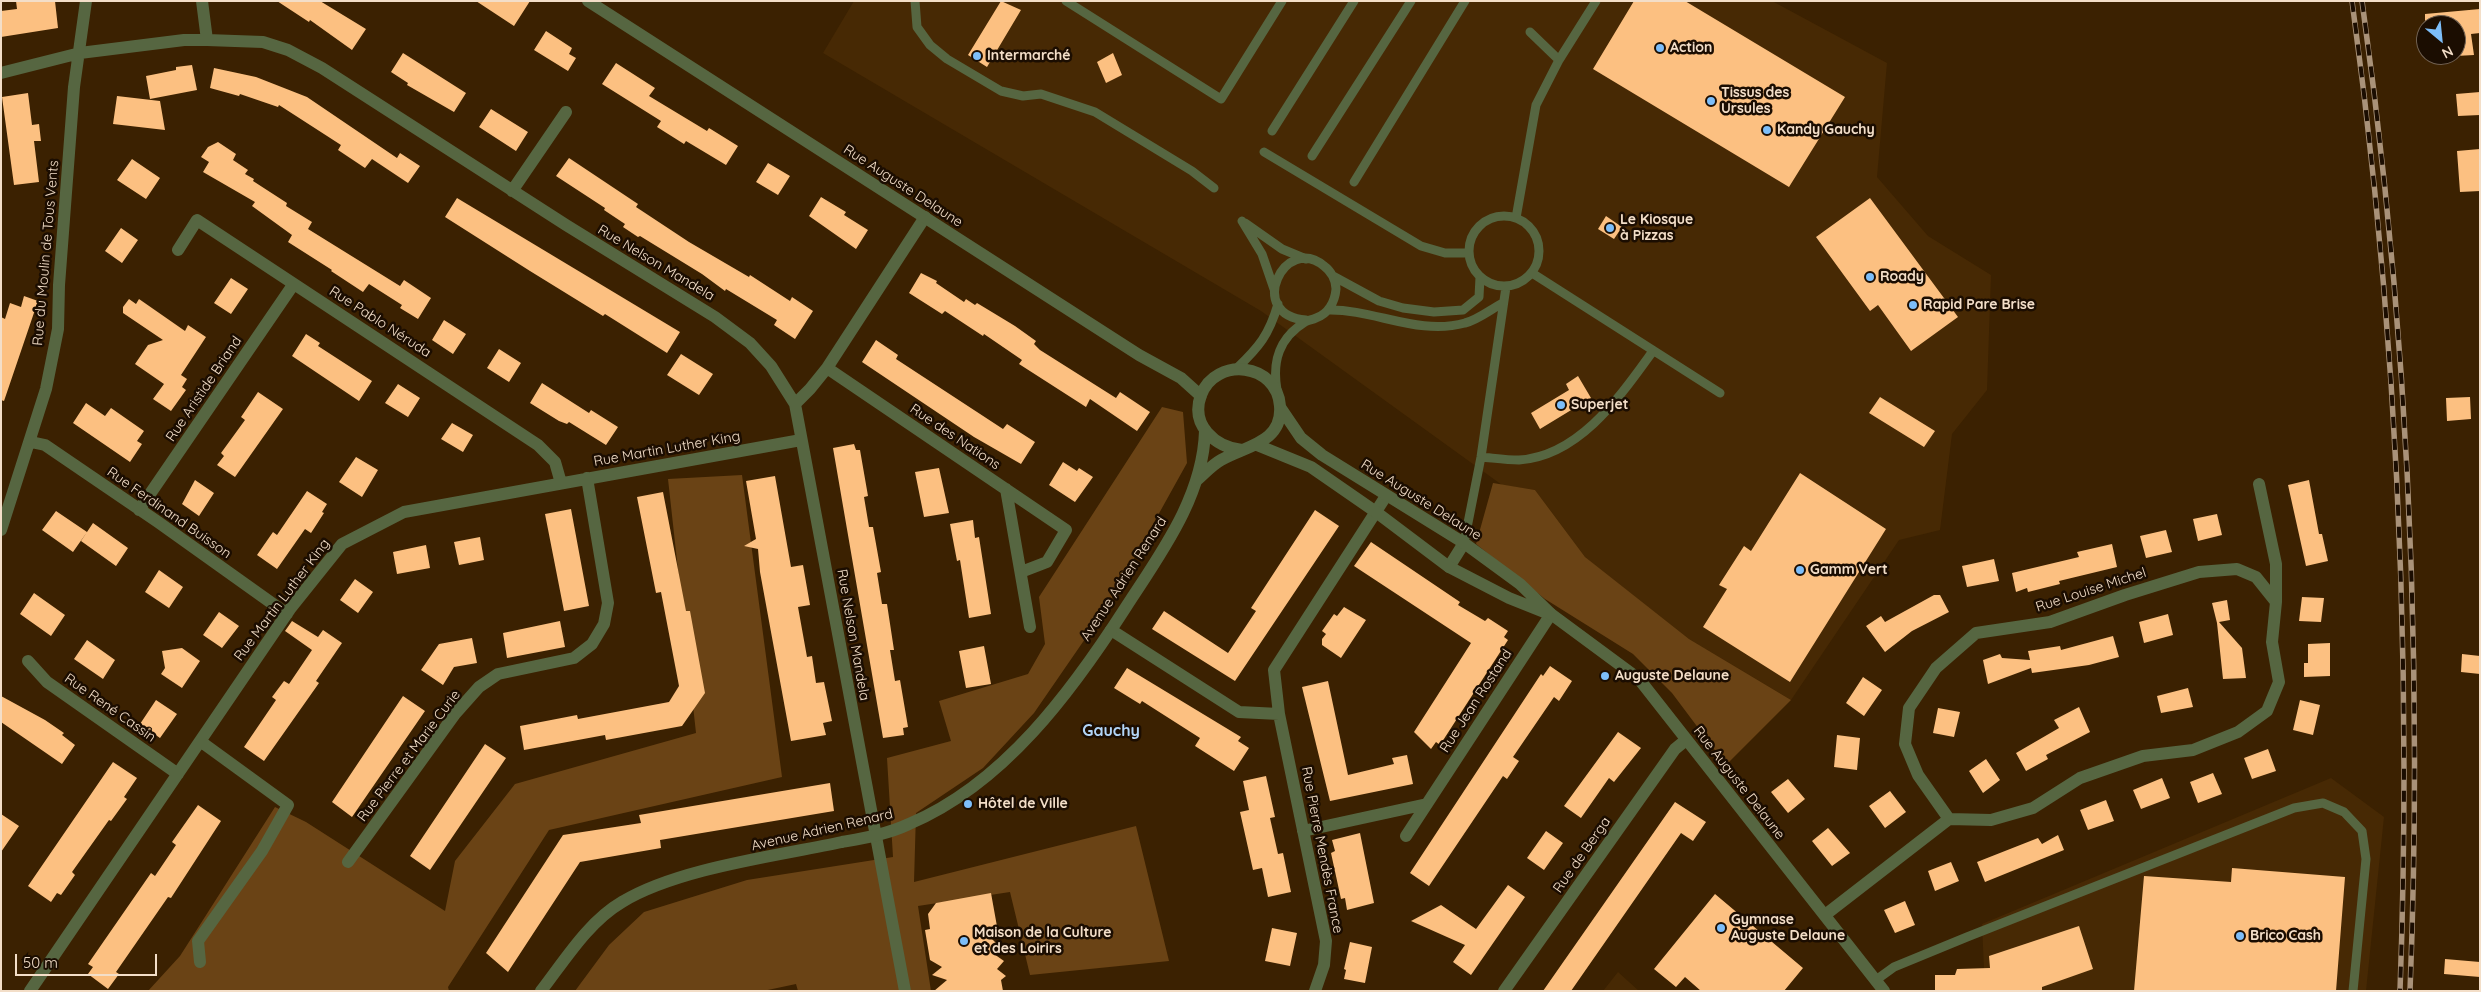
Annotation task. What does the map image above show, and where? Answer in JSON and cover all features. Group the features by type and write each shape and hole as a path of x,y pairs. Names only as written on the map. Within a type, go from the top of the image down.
{"street":[{"name":"Rue du Moulin de Tous Vents","path":"1,530 31,442 46,389 58,329 59,285 74,87 86,1"},
{"path":"202,1 207,40"},
{"name":"Rue Auguste Delaune","path":"596,3 925,218 1140,355 1181,378 1201,396"},
{"name":"Rue Nelson Mandela","path":"1,73 80,53 207,40 263,42 288,50 330,72 512,191 715,316 750,343 770,366 795,404 904,991"},
{"path":"512,191 566,112"},
{"path":"795,404 827,368 925,218"},
{"name":"Rue Pablo Néruda","path":"178,250 197,220 293,285 356,323 538,445 555,462 561,483"},
{"name":"Rue Aristide Briand","path":"139,510 293,285"},
{"name":"Rue des Nations","path":"827,368 1066,530 1047,562 1021,572"},
{"path":"1237,368 1249,369 1260,374 1270,382 1277,392 1280,407 1275,430 1258,445 1242,450 1221,445 1205,431 1198,408 1201,396 1215,376 1237,368"},
{"name":"Rue Auguste Delaune","path":"1280,407 1301,438 1386,496 1464,543 1520,584 1551,614 1639,679 1884,991"},
{"name":"Avenue Adrien Renard","path":"541,991 592,926 622,902 663,883 718,869 875,835 908,825 982,781 1052,709 1111,630 1180,518 1197,480 1204,449 1205,431"},
{"name":"Rue Martin Luther King","path":"30,991 286,614 342,544 404,512 801,440"},
{"name":"Rue Ferdinand Buisson","path":"31,442 45,445 286,614"},
{"name":"Rue Auguste Delaune","path":"1258,445 1311,467 1376,512 1449,567 1509,598 1551,614"},
{"name":"Avenue Adrien Renard","path":"1197,480 1211,467 1242,450"},
{"name":"Rue Pierre et Marie Curie","path":"348,862 455,714 480,687 498,674 574,658 592,644 604,624 608,603 587,478"},
{"path":"1825,915 1949,819 1991,820 2033,808 2080,778 2143,756 2194,750 2238,732 2267,711 2279,682 2272,642 2276,602 2276,564 2259,484"},
{"path":"1006,489 1030,627"},
{"name":"Rue Pierre Mendès France","path":"1315,991 1324,965 1326,942 1279,714 1274,670 1386,496"},
{"path":"1449,567 1464,543"},
{"name":"Rue Louise Michel","path":"1949,819 1918,775 1905,744 1909,708 1936,668 1976,633 2050,622 2125,595 2199,572 2237,568 2256,577 2276,602"},
{"name":"Rue Jean Rostand","path":"1406,836 1551,614"},
{"path":"1111,630 1239,712 1279,714"},
{"name":"Rue René Cassin","path":"28,662 47,682 178,774"},
{"name":"Rue de Berga","path":"1504,991 1675,749 1686,740"},
{"path":"200,741 288,805 262,850 198,942 200,962"},
{"path":"1303,830 1426,804"}],"lane":[{"path":"915,1 917,27 930,45 947,59 1001,91 1023,96 1041,94 1095,112 1192,171 1214,188"},
{"path":"1066,1 1221,99 1281,2"},
{"path":"1272,131 1354,1"},
{"path":"1312,156 1411,1"},
{"path":"1354,182 1465,1"},
{"path":"1516,218 1536,105 1559,60 1596,1"},
{"path":"1530,32 1559,60"},
{"path":"1264,152 1421,246 1445,253 1468,253"},
{"path":"1505,216 1516,218 1533,231 1538,240 1540,251 1538,262 1532,273 1525,280 1506,287 1488,283 1474,270 1468,253 1474,231 1483,222 1493,217 1505,216"},
{"path":"1306,320 1290,316 1278,304 1262,254 1242,221 1282,249 1322,264 1333,276 1379,301 1434,312 1463,310 1479,297 1480,277"},
{"path":"1274,291 1276,281 1287,265 1306,259"},
{"path":"1532,273 1720,394"},
{"path":"1277,392 1274,371 1285,338 1306,320 1322,315 1328,310 1336,294 1333,276"},
{"path":"1464,543 1481,457 1506,287"},
{"path":"1328,310 1342,310 1404,324 1434,327 1466,323 1503,303"},
{"path":"1237,368 1260,347 1272,325 1278,304"},
{"path":"1481,457 1520,460 1546,454 1573,439 1600,420 1653,351"},
{"path":"1876,980 1894,967 1967,937 2294,808 2323,802 2344,812 2362,831 2366,859 2353,991"}],"shaded area":[{"path":"854,1 1772,1 1887,63 1877,177 1928,236 1991,275 1987,390 1952,434 1940,530 1899,540 1791,700 1689,639 1594,565 1585,557 1535,490 1502,485 1261,311 823,53"},
{"path":"1162,407 1183,412 1187,463 1107,607 1034,713 983,768 916,813 914,882 1136,826 1169,961 1030,975 1010,892 918,906 931,991 798,991 796,984 763,991 575,991 609,945 644,912 747,880 893,857 887,758 951,741 939,701 1028,674 1045,644 1039,597"},
{"path":"742,475 782,777 549,830 448,987 449,991 148,991 180,956 275,807 306,822 445,911 455,861 515,784 696,733 668,479"},
{"path":"1493,483 1535,490 1585,557 1689,639 1791,700 1726,765 1672,693 1633,654 1545,599 1476,544"},
{"path":"2331,778 2384,817 2366,991 1985,991 1982,924"},
{"path":"1618,972 1639,991 1603,991"}],"building":[{"path":"16,1 55,1 58,28 1,37 1,11 17,9"},
{"path":"277,1 320,1 366,29 352,50 310,20 309,22"},
{"path":"476,1 530,1 514,26"},
{"path":"1001,1 1021,10 987,67 968,55"},
{"path":"1634,1 1685,1 1845,97 1789,187 1593,69"},
{"path":"2480,9 2480,33 2471,34 2474,55 2466,55 2466,15 2425,14"},
{"path":"546,31 572,48 569,54 576,58 568,71 534,50"},
{"path":"403,53 466,93 454,112 407,85 408,83 391,72"},
{"path":"1113,53 1122,75 1106,83 1097,62"},
{"path":"616,63 655,88 649,96 707,131 709,128 738,146 726,165 686,141 684,144 657,127 661,121 602,84"},
{"path":"192,65 197,90 150,99 146,76 176,70 176,67"},
{"path":"214,68 256,77 307,97 397,158 400,153 420,166 408,183 372,159 365,168 338,150 341,145 279,105 278,107 240,94 239,96 210,88"},
{"path":"2480,92 2480,115 2458,116 2456,94"},
{"path":"28,93 32,125 39,124 41,141 34,141 39,182 14,185 2,97"},
{"path":"117,96 160,101 165,130 113,124"},
{"path":"491,109 528,132 516,151 479,127"},
{"path":"218,142 236,154 233,160 248,170 245,174 254,179 253,181 287,203 286,206 312,222 308,229 400,286 404,280 431,298 418,319 400,308 402,305 369,284 363,292 288,242 292,235 252,206 255,202 203,172 209,162 201,157 208,147"},
{"path":"2480,149 2480,191 2460,192 2457,151"},
{"path":"569,158 638,204 636,207 689,242 749,277 750,275 790,301 792,297 813,311 795,339 774,325 777,320 726,289 725,291 702,274 640,236 638,237 623,227 625,224 604,210 605,208 556,176"},
{"path":"132,159 160,178 146,199 117,180"},
{"path":"768,163 790,176 778,195 756,182"},
{"path":"821,197 846,212 844,215 868,230 856,249 809,216"},
{"path":"457,198 680,332 667,353 605,314 603,316 445,217"},
{"path":"1870,198 1958,317 1911,351 1878,305 1870,311 1816,237"},
{"name":"Le Kiosque à Pizzas","path":"1606,216 1622,227 1614,239 1598,229"},
{"path":"121,228 138,240 122,263 105,251"},
{"path":"921,273 937,281 936,283 964,302 966,299 975,305 977,303 1015,326 1036,341 1034,344 1040,350 1116,398 1120,392 1150,412 1137,431 1090,399 1086,407 1019,364 1022,360 984,334 983,336 945,311 942,314 909,293"},
{"path":"231,278 248,289 231,314 214,303"},
{"path":"24,296 38,301 4,401 1,400 1,317 5,319 10,303 21,307"},
{"path":"129,299 136,304 139,299 185,331 188,325 206,337 181,375 187,379 182,387 186,390 171,411 153,399 164,384 135,364 148,345 163,340 123,313 123,307"},
{"path":"444,320 466,334 453,354 432,340"},
{"path":"306,334 320,343 318,346 372,381 359,401 292,356"},
{"path":"876,340 898,355 896,359 1003,429 1007,424 1035,442 1021,464 974,437 862,362"},
{"path":"499,349 521,363 509,382 487,368"},
{"path":"681,354 713,374 699,395 667,375"},
{"path":"1578,376 1591,398 1540,429 1531,413 1569,390 1566,384"},
{"path":"542,383 589,413 591,410 618,427 606,445 569,422 567,424 559,421 530,403"},
{"path":"398,384 420,398 408,417 385,403"},
{"path":"258,392 283,409 235,477 217,465 224,456 221,453 245,420 241,417"},
{"path":"1880,397 1935,431 1924,447 1869,413"},
{"path":"2470,397 2471,419 2447,421 2446,398"},
{"path":"86,403 105,416 111,408 144,431 137,441 142,444 130,462 73,423"},
{"path":"452,423 473,435 463,452 441,439"},
{"path":"854,444 856,450 860,450 868,496 864,497 869,527 873,527 881,572 877,573 882,604 887,604 894,650 890,650 895,681 900,680 908,727 903,728 904,735 883,738 833,448"},
{"path":"356,457 378,470 362,497 339,482"},
{"path":"1063,462 1077,471 1079,468 1093,477 1075,502 1049,485"},
{"path":"939,468 949,513 924,517 915,472"},
{"name":"Gamm Vert","path":"1800,473 1886,529 1790,682 1703,627 1727,589 1719,585 1744,546 1751,551"},
{"path":"775,476 791,567 803,565 810,605 798,607 807,657 812,656 816,683 824,682 832,721 823,723 826,735 791,741 760,572 758,549 744,546 756,539 746,481"},
{"path":"195,480 214,493 199,516 182,504"},
{"path":"2309,480 2319,534 2322,534 2328,561 2306,566 2288,485"},
{"path":"307,491 327,504 322,512 324,513 311,533 305,529 277,569 257,555 273,532 277,535"},
{"path":"663,492 686,611 690,611 705,693 682,726 606,740 605,735 524,750 520,726 577,715 578,719 669,702 679,686 661,592 656,593 637,497"},
{"path":"571,509 589,606 564,611 545,514"},
{"path":"1315,510 1339,526 1235,681 1152,629 1164,611 1228,653 1256,611 1251,608"},
{"path":"56,511 87,532 73,552 42,530"},
{"path":"2217,514 2222,535 2198,541 2193,519"},
{"path":"973,520 975,538 979,537 991,614 969,618 960,560 957,561 950,524"},
{"path":"93,523 128,548 116,566 81,541"},
{"path":"2166,530 2172,552 2146,558 2140,536"},
{"path":"480,537 484,560 459,565 454,542"},
{"path":"1371,542 1460,602 1458,605 1485,621 1488,618 1508,631 1504,637 1508,640 1440,745 1436,742 1431,749 1414,732 1471,643 1354,566"},
{"path":"2112,544 2117,567 2059,581 2060,584 2028,592 2027,588 2016,592 2012,573 2079,557 2077,552"},
{"path":"426,545 430,568 397,574 393,552"},
{"path":"1994,559 1999,581 1967,587 1962,566"},
{"path":"159,570 183,587 169,608 145,592"},
{"path":"355,579 373,592 358,613 340,600"},
{"path":"34,593 65,615 51,636 20,614"},
{"path":"1934,595 1940,595 1949,612 1912,631 1885,652 1866,626 1881,616 1885,622"},
{"path":"2302,597 2324,598 2321,622 2299,621"},
{"path":"2227,600 2230,620 2219,622 2242,648 2246,678 2223,679 2217,623 2212,603"},
{"path":"1344,607 1366,620 1341,658 1322,645 1322,639 1326,634 1322,631 1334,614 1337,616"},
{"path":"219,612 239,626 222,648 203,635"},
{"path":"2168,614 2173,635 2144,643 2139,622"},
{"path":"292,621 318,637 323,630 342,643 316,681 319,683 264,761 244,747 276,700 272,697 284,681 289,684 312,650 285,631"},
{"path":"560,621 565,647 507,658 503,633"},
{"path":"2113,636 2119,657 2089,665 2032,673 2031,668 1988,684 1983,660 2000,654 2002,658 2030,660 2028,651 2060,646 2061,650"},
{"path":"472,638 477,663 454,667 443,685 421,670 439,644"},
{"path":"87,640 115,660 103,679 74,659"},
{"path":"2330,643 2330,676 2304,677 2304,663 2308,663 2308,644"},
{"path":"984,646 991,684 966,688 959,651"},
{"path":"182,648 200,661 182,688 161,674 165,668 162,651"},
{"path":"2462,654 2480,656 2480,674 2461,672"},
{"path":"1550,666 1572,681 1559,701 1554,697 1513,757 1519,761 1507,779 1503,776 1429,886 1410,873 1541,674 1543,676"},
{"path":"1127,668 1241,737 1238,741 1249,748 1234,771 1195,746 1200,738 1142,701 1140,704 1114,688"},
{"path":"1863,677 1882,690 1864,716 1846,703"},
{"path":"1328,681 1348,775 1394,764 1392,758 1407,755 1413,784 1330,801 1302,687"},
{"path":"2188,688 2193,707 2161,713 2157,696"},
{"path":"1,696 45,720 64,733 62,735 75,745 62,764 1,722"},
{"path":"403,696 425,711 352,817 332,802"},
{"path":"156,700 177,714 160,738 140,724"},
{"path":"2300,700 2320,705 2313,735 2293,730"},
{"path":"2079,707 2090,732 2046,755 2048,759 2026,771 2016,753 2059,728 2054,720"},
{"path":"1938,708 1960,712 1954,737 1933,733"},
{"path":"1618,732 1641,748 1614,782 1609,778 1581,818 1564,806"},
{"path":"1837,735 1860,738 1857,770 1834,767"},
{"path":"485,744 506,758 430,870 410,856"},
{"path":"2268,749 2276,771 2252,779 2244,758"},
{"path":"1986,759 2000,780 1983,793 1969,771"},
{"path":"113,762 137,778 124,797 127,799 111,821 109,820 72,872 75,875 61,895 57,893 51,902 28,886"},
{"path":"2213,773 2222,794 2198,803 2190,782"},
{"path":"1266,776 1275,817 1270,818 1278,854 1283,853 1291,892 1268,897 1262,868 1253,870 1240,812 1249,810 1243,781"},
{"path":"2162,778 2170,798 2141,809 2133,790"},
{"path":"1788,779 1805,799 1788,813 1771,792"},
{"path":"830,783 834,811 660,840 661,848 580,862 508,972 486,953 563,835 641,823 639,815"},
{"path":"1890,791 1906,812 1885,828 1869,806"},
{"path":"2106,800 2114,821 2088,830 2080,810"},
{"path":"1675,802 1706,822 1693,841 1681,833 1571,991 1543,991"},
{"path":"198,805 221,821 171,898 168,897 116,972 119,974 108,989 88,974 93,967 88,964 151,873 155,876 176,845 172,842"},
{"path":"1,814 19,826 1,852"},
{"path":"1828,828 1850,853 1832,866 1812,841"},
{"path":"1546,831 1563,843 1544,870 1527,858"},
{"path":"1360,833 1374,903 1347,910 1345,898 1341,899 1331,853 1335,851 1332,840"},
{"path":"2058,835 2064,850 1985,882 1977,862 2038,838 2042,844"},
{"path":"1951,862 1959,881 1935,891 1928,871"},
{"name":"Brico Cash","path":"2232,868 2345,877 2336,991 2134,991 2144,876 2231,882"},
{"path":"1508,885 1525,897 1471,975 1453,962 1465,945 1411,921 1441,905 1476,929"},
{"name":"Maison de la Culture et des Loirirs","path":"991,893 998,932 991,938 1000,947 994,954 1004,961 997,969 1006,976 1001,980 1003,991 934,991 947,980 932,975 942,967 930,960 925,930 930,929 928,914 936,903"},
{"name":"Gymnase Auguste Delaune","path":"1715,894 1803,968 1784,991 1701,991 1685,977 1676,987 1654,969"},
{"path":"1905,901 1915,925 1895,933 1884,910"},
{"path":"2079,926 2093,969 2042,987 2042,991 1935,991 1935,975 1955,975 1957,969 1990,968 1989,956"},
{"path":"1272,928 1297,933 1290,966 1265,961"},
{"path":"1350,942 1372,947 1365,983 1344,979 1346,970 1344,969"},
{"path":"2445,959 2480,962 2480,977 2444,974"}],"railway":[{"path":"2352,1 2380,247 2397,495 2404,743 2400,991"},
{"path":"2362,1 2391,247 2408,495 2413,619 2414,743 2414,867 2410,991"}],"place":[{"name":"Action","path":"1660,48"},
{"name":"Intermarché","path":"977,56"},
{"name":"Tissus des Ursules","path":"1711,101"},
{"name":"Kandy Gauchy","path":"1767,130"},
{"name":"Le Kiosque à Pizzas","path":"1610,228"},
{"name":"Roady","path":"1870,277"},
{"name":"Rapid Pare Brise","path":"1913,305"},
{"name":"Superjet","path":"1561,405"},
{"name":"Gamm Vert","path":"1800,570"},
{"name":"Auguste Delaune","path":"1605,676"},
{"name":"Hôtel de Ville","path":"968,804"},
{"name":"Gymnase Auguste Delaune","path":"1721,928"},
{"name":"Brico Cash","path":"2240,936"},
{"name":"Maison de la Culture et des Loirirs","path":"964,941"}],"district":[{"name":"Gauchy","path":"1111,731"}]}
